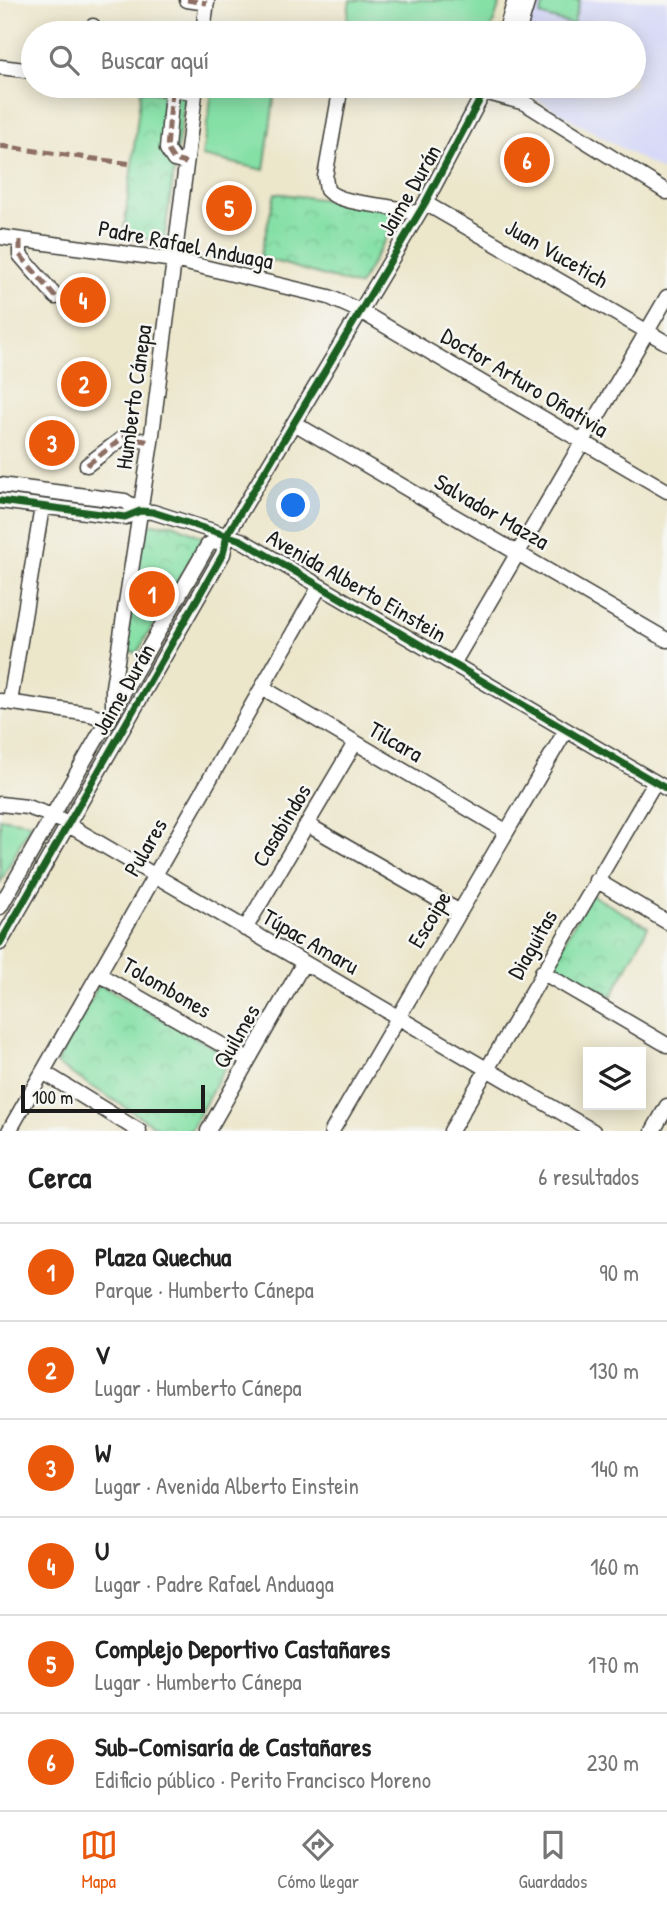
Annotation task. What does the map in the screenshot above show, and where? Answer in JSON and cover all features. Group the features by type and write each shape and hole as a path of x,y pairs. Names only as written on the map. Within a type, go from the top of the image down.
{"street":[{"path":"187,0 207,1 204,21"},
{"path":"509,21 515,0"},
{"path":"522,21 528,0"},
{"path":"0,67 21,70"},
{"path":"171,98 166,149 174,160 186,163"},
{"name":"Humberto Cánepa","path":"111,717 113,687 151,443 195,98"},
{"name":"Juan Vucetich","path":"339,98 325,177 327,190 340,198 421,208 667,343"},
{"name":"Jaime Durán","path":"0,943 223,554 227,534 421,208 481,98"},
{"path":"517,98 667,191"},
{"name":"Padre Rafael Anduaga","path":"0,237 174,260 329,297 360,311"},
{"path":"20,240 20,255 56,297"},
{"path":"453,664 667,297"},
{"name":"Doctor Arturo Oñativia","path":"360,311 667,491"},
{"name":"Salvador Mazza","path":"294,423 667,640"},
{"path":"87,466 124,437 151,443"},
{"name":"Avenida Alberto Einstein","path":"0,485 125,501 140,511 163,514 227,534 661,785"},
{"name":"Avenida Alberto Einstein","path":"0,501 125,517 140,511"},
{"path":"42,508 5,702 111,717"},
{"name":"Jaime Durán","path":"0,907 208,545 227,534"},
{"name":"Pulares","path":"9,1131 320,586"},
{"name":"Tilcara","path":"263,688 506,831"},
{"name":"Escoipe","path":"332,1131 566,730"},
{"name":"Casabindos","path":"245,929 355,743"},
{"name":"Diaguitas","path":"451,1131 596,880 661,785"},
{"name":"Túpac Amaru","path":"0,804 27,807 53,816 593,1131"},
{"path":"308,825 460,912"},
{"path":"596,880 667,922"},
{"name":"Quilmes","path":"208,1131 303,964"},
{"path":"542,972 667,1045"},
{"name":"Tolombones","path":"100,975 248,1060"},
{"path":"43,1072 139,1131"},
{"path":"653,1131 667,1106"}],"shaded area":[{"path":"534,0 667,0 667,174 534,98 646,98 646,21 528,21"}],"green space":[{"path":"350,0 501,0 494,21 347,21"},
{"path":"545,0 580,0 574,21 560,21 540,15"},
{"path":"140,98 185,98 164,240 123,238"},
{"path":"211,98 274,98 264,170 202,156"},
{"path":"275,193 402,210 359,286 260,257"},
{"path":"143,524 173,524 203,537 137,653 125,650"},
{"path":"0,818 31,823 0,883"},
{"path":"590,894 648,927 612,996 551,966"},
{"path":"99,984 231,1057 190,1131 163,1131 56,1064"}],"marked path":[{"path":"187,0 207,3"},
{"path":"171,98 167,149 174,160 186,163"},
{"path":"0,146 132,164"},
{"path":"20,240 20,255 56,297"},
{"path":"87,465 124,437 151,442"}],"cycle path":[{"path":"0,943 223,554 227,535 425,203 481,98"},
{"path":"0,501 125,517 140,511 153,512 241,540 667,789"}],"place":[{"name":"Sub-Comisaría de Castañares","path":"527,160"},
{"name":"Complejo Deportivo Castañares","path":"229,208"},
{"name":"U","path":"83,300"},
{"name":"V","path":"84,384"},
{"name":"W","path":"52,443"},
{"name":"Plaza Quechua","path":"152,594"}]}
